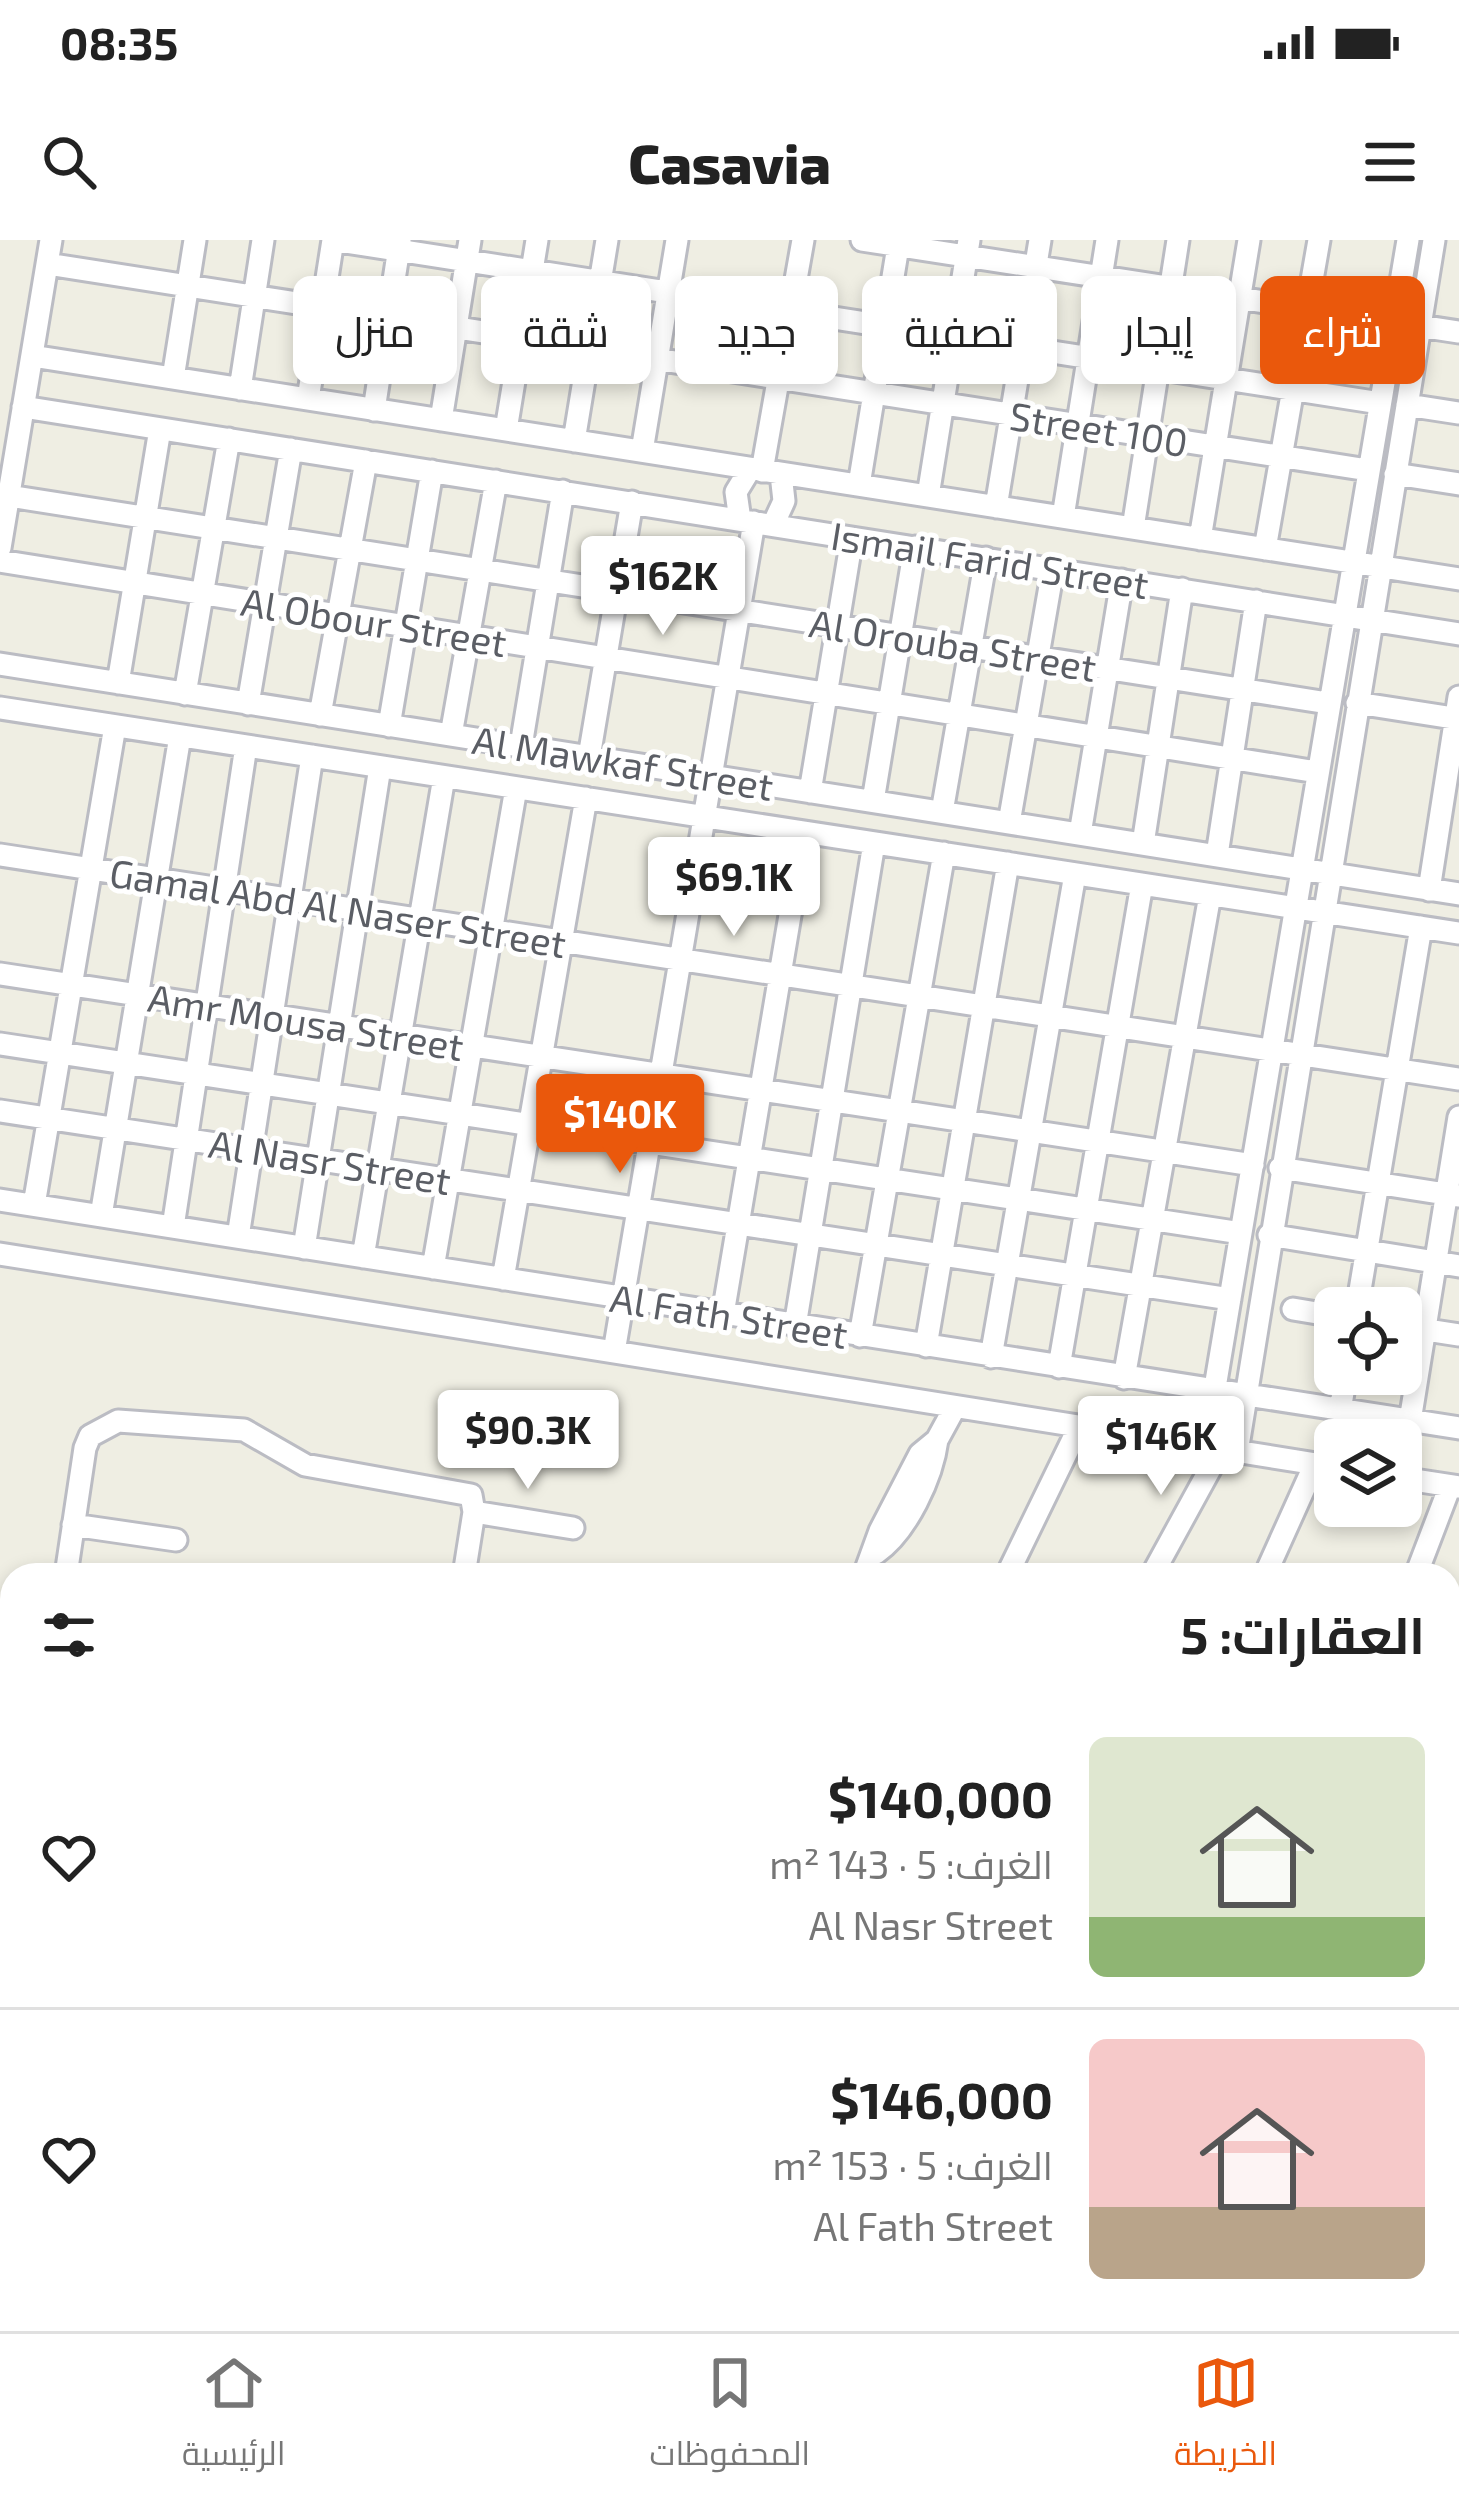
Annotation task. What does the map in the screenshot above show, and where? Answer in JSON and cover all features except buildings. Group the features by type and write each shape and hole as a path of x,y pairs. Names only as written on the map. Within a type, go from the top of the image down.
{"street":[{"path":"0,548 51,240"},
{"path":"172,378 195,240"},
{"path":"239,388 263,240"},
{"path":"327,276 333,240 469,250 532,271 566,276"},
{"path":"531,276 537,240"},
{"path":"601,276 607,240"},
{"path":"642,451 677,240"},
{"path":"796,276 803,240"},
{"path":"862,240 968,248 1036,267 1095,276"},
{"path":"1034,276 1040,240"},
{"path":"1102,276 1108,240"},
{"path":"1173,276 1178,240"},
{"path":"1236,321 1249,240"},
{"path":"1313,276 1319,240"},
{"path":"1402,276 1408,240"},
{"path":"1425,295 1434,240"},
{"path":"892,276 898,243"},
{"path":"395,276 400,245"},
{"path":"457,321 469,250"},
{"name":"Street 100","path":"47,264 293,302"},
{"path":"651,289 675,293"},
{"path":"1236,297 1260,301"},
{"path":"1425,327 1459,332"},
{"name":"Ismail Farid Street","path":"32,356 1459,579"},
{"name":"Street 100","path":"651,357 675,361"},
{"path":"1236,380 1380,403"},
{"path":"308,399 310,384"},
{"path":"374,410 378,384"},
{"path":"441,420 447,384"},
{"path":"506,430 513,384"},
{"path":"574,441 583,384"},
{"path":"614,1352 756,522 784,501 764,471 777,384"},
{"name":"Street 100","path":"823,384 1368,470"},
{"path":"859,485 875,384"},
{"path":"928,496 946,384"},
{"path":"996,507 1016,384"},
{"path":"1063,517 1084,384"},
{"path":"1133,528 1155,384"},
{"path":"1200,538 1225,384"},
{"path":"1265,548 1294,384"},
{"path":"1221,1449 1215,1392 1383,384"},
{"path":"1159,1563 1246,1397 1410,384"},
{"path":"1407,405 1459,413"},
{"name":"Ismail Farid Street","path":"23,407 1459,634"},
{"path":"118,683 160,429"},
{"path":"185,694 229,440"},
{"path":"248,704 292,449"},
{"path":"320,715 366,460"},
{"path":"389,726 432,471"},
{"path":"756,522 736,492 764,471"},
{"path":"1395,474 1459,484"},
{"path":"451,735 496,481"},
{"path":"521,746 563,491"},
{"name":"Al Orouba Street","path":"9,496 1328,703"},
{"path":"589,757 632,502"},
{"path":"811,792 852,538"},
{"path":"873,801 915,547"},
{"path":"942,812 986,559"},
{"name":"Al Obour Street","path":"0,561 1317,772"},
{"path":"1010,823 1053,569"},
{"path":"1080,834 1122,580"},
{"path":"1143,844 1182,589"},
{"path":"1216,855 1256,601"},
{"name":"Al Mawkaf Street","path":"0,664 1459,894"},
{"path":"1358,703 1458,712 1452,786 1429,890"},
{"name":"Al Mawkaf Street","path":"0,708 1459,933"},
{"path":"34,1205 115,726"},
{"path":"100,1216 180,736"},
{"path":"172,1227 246,746"},
{"path":"238,1237 312,756"},
{"path":"304,1248 380,767"},
{"path":"363,1257 444,777"},
{"path":"433,1268 516,788"},
{"path":"503,1279 586,798"},
{"path":"723,1314 804,832"},
{"path":"796,1326 874,843"},
{"path":"860,1336 944,854"},
{"name":"Gamal Abd Al Naser Street","path":"0,855 1459,1079"},
{"path":"926,1346 1008,863"},
{"path":"991,1357 1075,874"},
{"path":"1058,1367 1142,884"},
{"path":"1124,1378 1210,895"},
{"path":"1361,1287 1421,927"},
{"name":"Amr Mousa Street","path":"0,974 1252,1165"},
{"path":"0,1044 1241,1233"},
{"name":"Al Nasr Street","path":"0,1112 1230,1299"},
{"path":"1410,1419 1436,1262 1453,1196 1459,1117"},
{"path":"1280,1168 1453,1196"},
{"name":"Al Fath Street","path":"0,1200 1394,1419"},
{"path":"1269,1235 1459,1266"},
{"name":"Al Fath Street","path":"0,1254 1314,1464"},
{"path":"1293,1309 1314,1312"},
{"path":"1422,1330 1459,1335"},
{"path":"1340,1412 1343,1395"},
{"path":"871,1563 893,1541 934,1463 937,1440 955,1407"},
{"path":"68,1563 91,1436 118,1421 136,1420 244,1430 305,1466 462,1491 471,1495 474,1512 466,1563"},
{"name":"Al Fath Street","path":"1422,1423 1459,1428"},
{"path":"1013,1563 1079,1426"},
{"path":"1421,1563 1454,1486 1422,1481"},
{"path":"1272,1563 1314,1486"},
{"path":"474,1512 572,1528"},
{"path":"74,1526 176,1540"}]}
